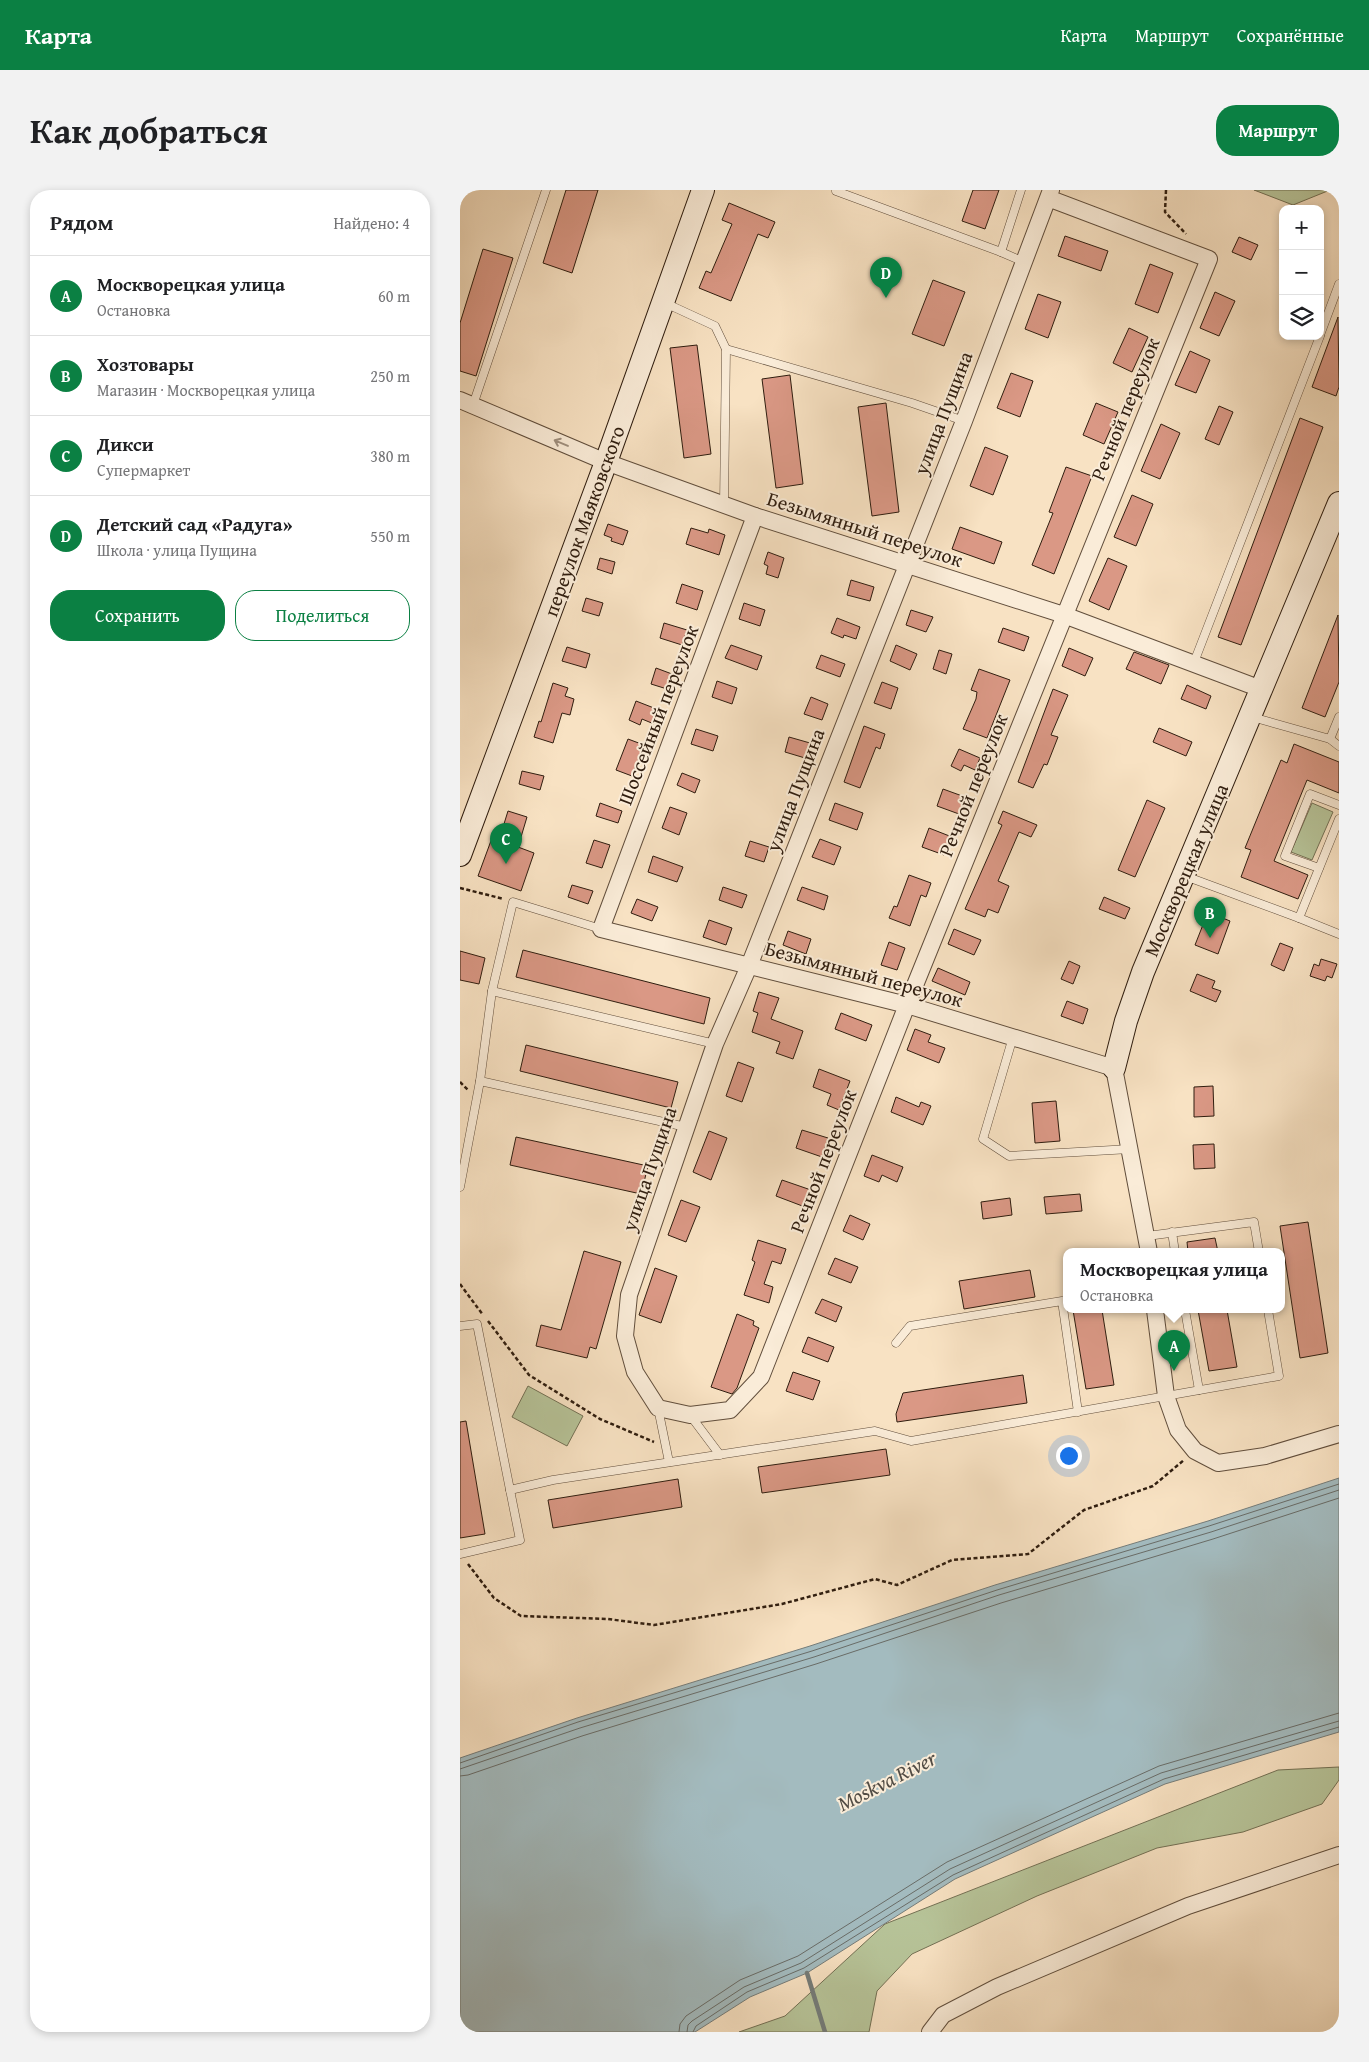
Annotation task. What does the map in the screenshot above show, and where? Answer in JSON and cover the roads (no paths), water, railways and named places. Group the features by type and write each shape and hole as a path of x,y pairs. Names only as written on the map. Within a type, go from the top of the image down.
{"street":[{"name":"переулок Маяковского","path":"461,853 606,462 703,190"},
{"name":"улица Пущина","path":"658,1408 636,1372 625,1336 628,1295 715,1044 749,966 964,422 1050,194"},
{"name":"Речной переулок","path":"658,1408 690,1416 730,1410 761,1377 907,1005 1209,258 1050,194"},
{"name":"Безымянный переулок","path":"466,403 606,462 724,505 1064,615 1261,690"},
{"name":"Москворецкая улица","path":"1148,1244 1114,1068 1126,1021 1183,875 1261,690 1334,529 1339,503"},
{"name":"Шоссейный переулок","path":"601,930 756,516"},
{"name":"Безымянный переулок","path":"601,930 907,1005 1114,1068"},
{"path":"1155,1313 1166,1396 1178,1430 1195,1451 1218,1463 1265,1456 1339,1434"},
{"path":"930,2032 943,2015 997,1987 1188,1906 1339,1855"}],"lane":[{"path":"466,403 546,190"},
{"path":"1001,252 1021,190"},
{"path":"836,191 1024,262"},
{"path":"1324,325 1339,284"},
{"path":"663,302 716,326 726,349 724,505"},
{"path":"1193,665 1318,340"},
{"path":"726,349 912,404 964,422"},
{"path":"1330,739 1339,716"},
{"path":"1250,717 1330,739 1339,746"},
{"path":"1319,868 1285,856 1310,794 1339,805"},
{"path":"1299,918 1339,819"},
{"path":"1183,875 1339,934"},
{"path":"460,1187 480,1081 492,991 512,902 601,930"},
{"path":"492,991 715,1044"},
{"path":"1013,1037 983,1139 1009,1156 1130,1149"},
{"path":"480,1081 686,1127"},
{"path":"1148,1244 1172,1232 1254,1222 1258,1248"},
{"path":"1172,1232 1174,1248"},
{"path":"896,1343 910,1326 1062,1301 1063,1308"},
{"path":"1064,1313 1078,1412"},
{"path":"1185,1313 1198,1390"},
{"path":"510,1490 553,1480 876,1431 911,1441 1279,1376 1268,1313"},
{"path":"460,1326 478,1324 520,1540 460,1554"},
{"path":"658,1408 669,1462"},
{"path":"690,1416 720,1455"}],"water":[{"name":"Moskva River","path":"1339,1478 1339,1732 1165,1784 955,1879 807,1973 750,1997 695,2032 460,2032 460,1758 577,1718 810,1646 995,1585 1208,1521"}],"waterway":[{"path":"807,1973 825,2032"}],"place":[{"name":"Детский сад «Радуга»","path":"886,298"},
{"name":"Дикси","path":"506,864"},
{"name":"Хозтовары","path":"1210,938"},
{"name":"Москворецкая улица","path":"1174,1371"}]}
